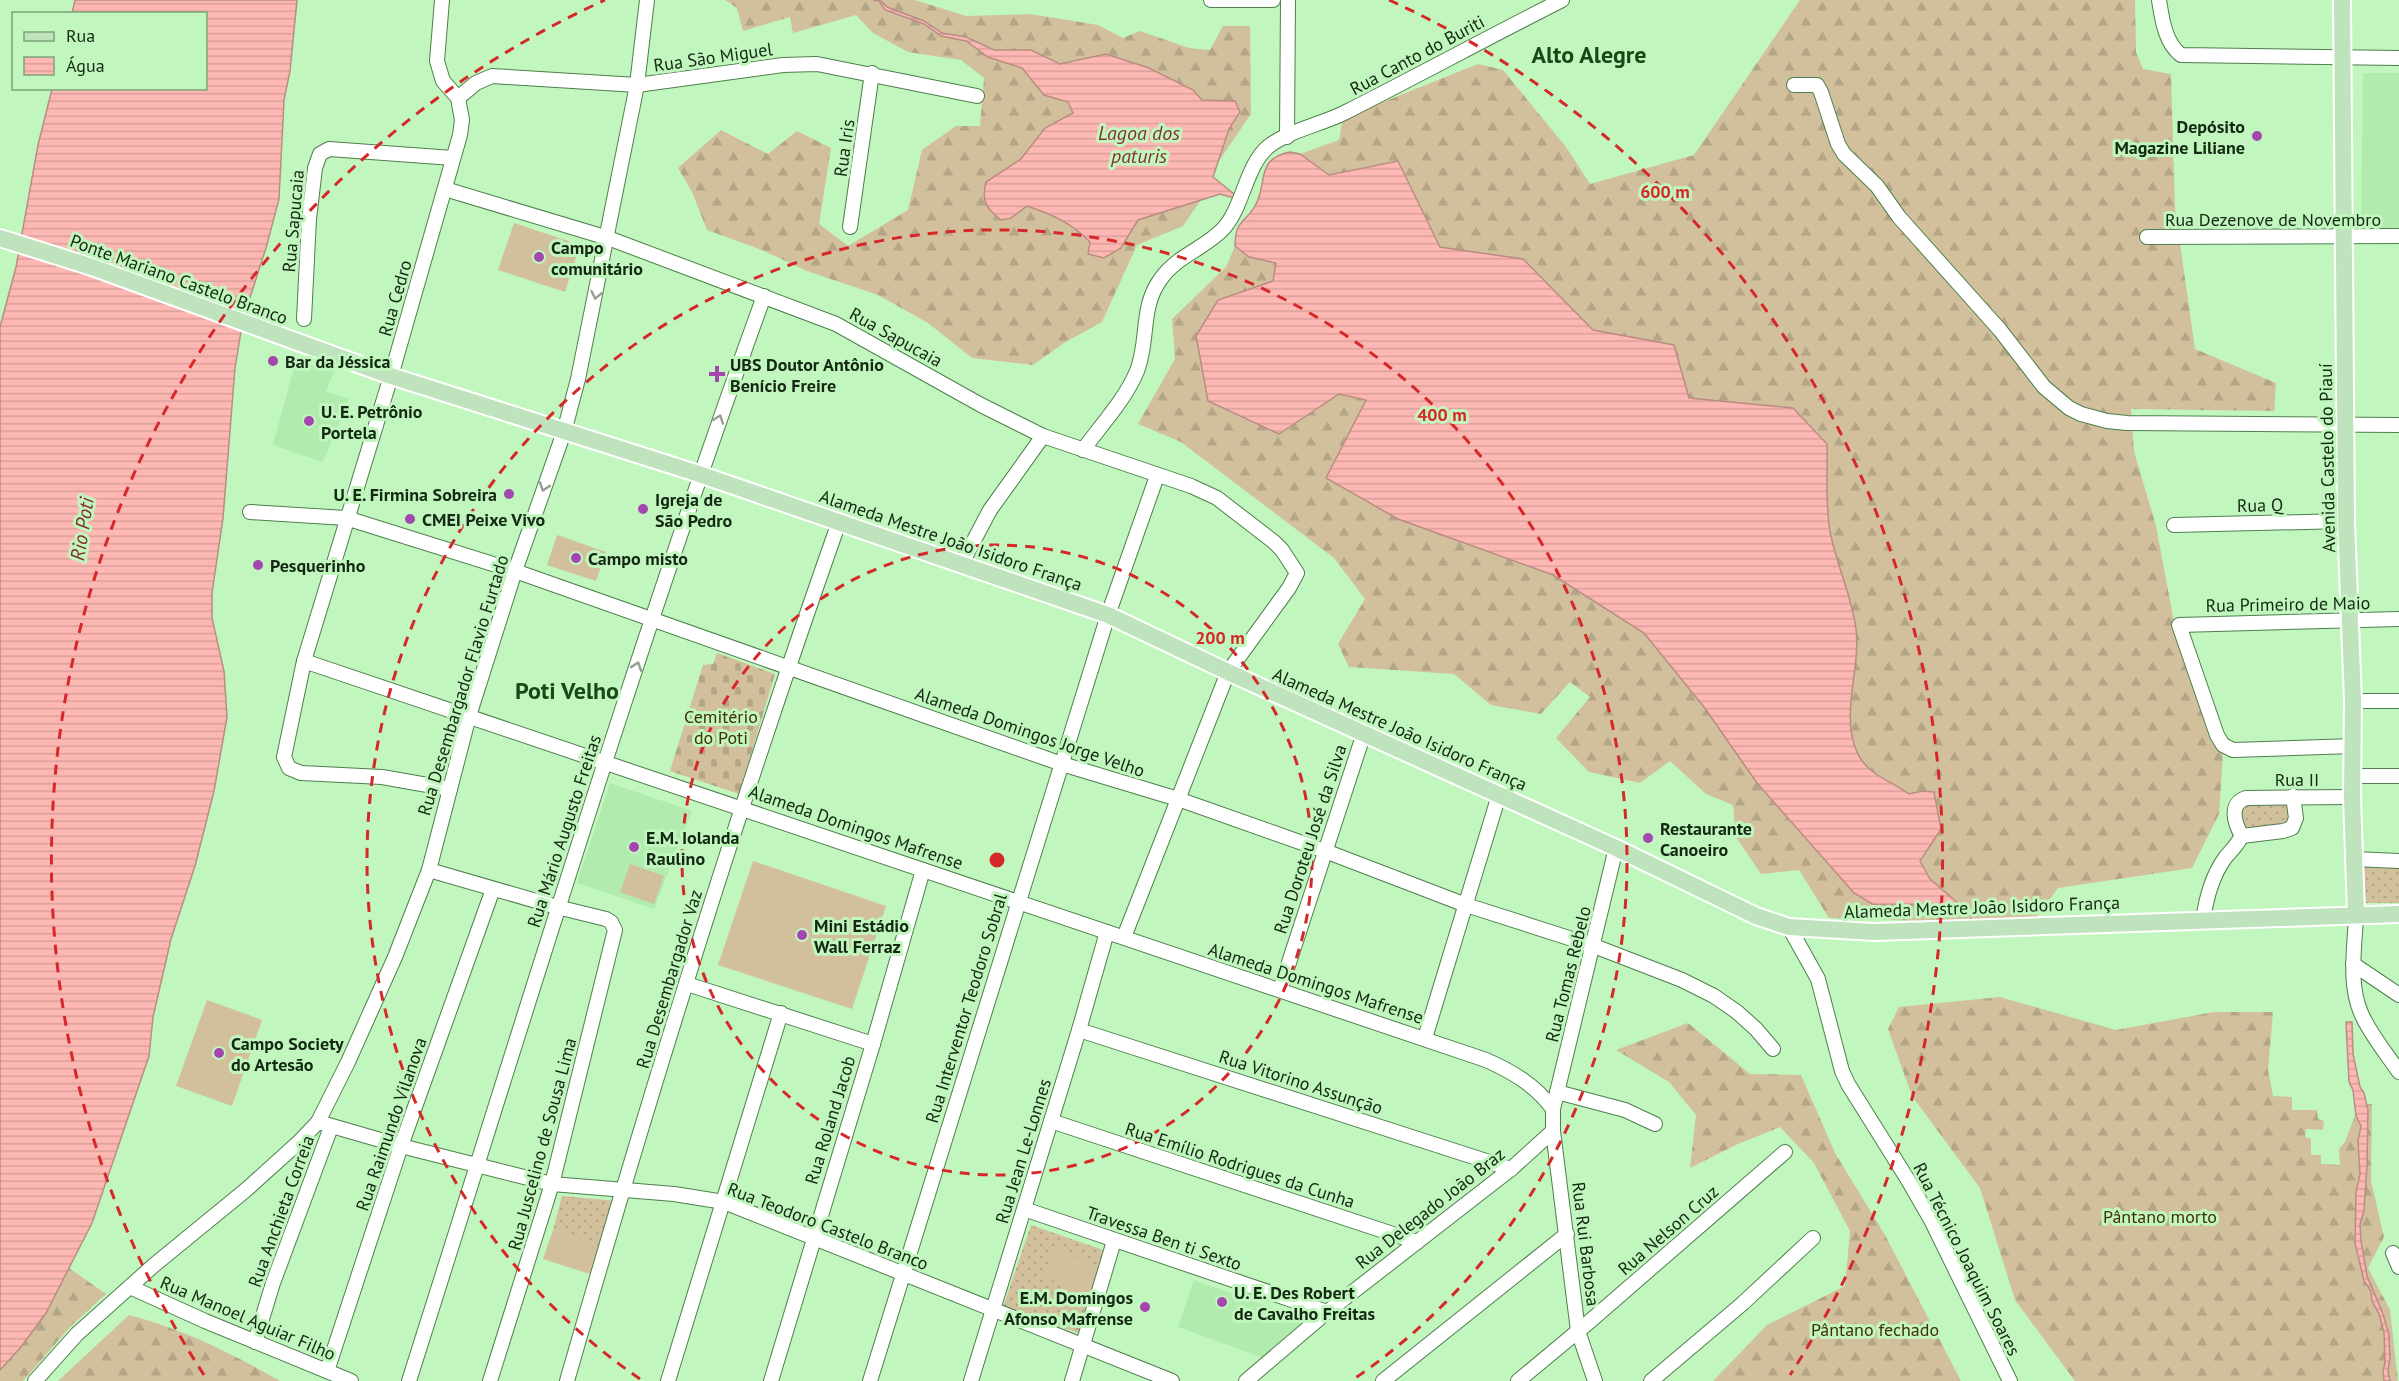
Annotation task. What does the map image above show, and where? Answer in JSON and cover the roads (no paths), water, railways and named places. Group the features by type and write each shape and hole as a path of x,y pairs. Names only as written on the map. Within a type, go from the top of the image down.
{"main road":[{"name":"Avenida Castelo do Piauí","path":"2342,0 2346,521 2353,701 2352,797 2356,915"},
{"name":"Ponte Mariano Castelo Branco","path":"0,238 92,267 344,360"},
{"name":"Alameda Mestre João Isidoro França","path":"344,360 699,474 1108,615 1616,848 1737,907 1789,927 1874,932 2399,914"}],"street":[{"path":"442,0 437,61 443,81 458,98"},
{"name":"Rua Desembargador Flavio Furtado","path":"35,1381 77,1334 324,1124 339,1082 390,967 429,870 469,716 515,571 564,432 578,379 608,238 637,85 646,0"},
{"path":"1211,0 1273,0"},
{"path":"1083,450 1137,372 1148,303 1153,290 1172,266 1225,227 1262,155 1274,143 1287,137 1288,0"},
{"name":"Rua Canto do Buriti","path":"1287,137 1346,112 1562,0"},
{"path":"2159,0 2169,39 2181,55 2399,57"},
{"name":"Rua São Miguel","path":"458,98 476,83 492,76 637,85 801,63 831,65 976,96"},
{"name":"Rua Iris","path":"850,227 872,73"},
{"path":"1794,85 1817,85 1838,144 1844,154 1877,186 1899,218 2001,330 2044,387 2069,408 2100,419 2127,423 2399,425"},
{"name":"Rua Cedro","path":"450,789 382,777 302,773 289,768 284,757 304,661 445,189 462,120 458,98"},
{"name":"Rua Sapucaia","path":"304,320 309,219 315,168 320,154 329,149 336,149 453,158"},
{"name":"Rua Sapucaia","path":"445,189 608,238 836,324 981,405 1043,436 1191,486 1217,498 1274,542 1297,573 1289,588 1228,672"},
{"name":"Rua Dezenove de Novembro","path":"2147,237 2399,236"},
{"name":"Rua Mário Augusto Freitas","path":"409,1381 557,907 699,474 764,296"},
{"path":"962,563 990,510 1043,436"},
{"name":"Rua Interventor Teodoro Sobral","path":"870,1381 1108,615 1157,476"},
{"name":"Alameda Domingos Jorge Velho","path":"250,512 346,518 515,571 1062,764 1178,799 1325,850 1466,905 1594,946 1682,980 1714,996 1737,1012 1773,1049"},
{"name":"Rua Q","path":"2174,525 2346,521"},
{"name":"Rua Desembargador Vaz","path":"567,1381 622,1189 741,807 839,522"},
{"name":"Rua Primeiro de Maio","path":"2353,746 2253,750 2226,748 2217,735 2179,625 2399,619"},
{"name":"Alameda Domingos Mafrense","path":"304,661 1425,1038 1510,1070 1529,1083 1553,1109"},
{"path":"1124,937 1228,672"},
{"path":"2353,701 2399,701"},
{"name":"Rua Doroteu José da Silva","path":"1280,990 1364,733"},
{"path":"2352,776 2399,776"},
{"path":"1425,1038 1499,795"},
{"path":"2203,920 2210,887 2224,859 2237,846 2242,836 2292,828 2296,818 2293,796"},
{"name":"Rua II","path":"2242,836 2234,823 2235,809 2241,799 2293,796 2352,797"},
{"name":"Rua Tomas Rebelo","path":"1553,1109 1616,848"},
{"path":"2354,859 2399,861"},
{"path":"429,870 557,907"},
{"name":"Rua Roland Jacob","path":"771,1381 923,870"},
{"name":"Rua Raimundo Vilanova","path":"327,1371 401,1146 494,889"},
{"name":"Rua Juscelino de Sousa Lima","path":"490,1381 552,1184 615,936 614,926 606,919 557,907"},
{"path":"2356,915 2354,964 2356,999 2361,1013 2399,1072"},
{"name":"Rua Técnico Joaquim Soares","path":"1789,927 1818,980 1842,1071 1848,1084 1931,1220 2010,1381"},
{"name":"Rua Jean Le-Lonnes","path":"971,1381 1107,932"},
{"path":"2354,964 2399,995"},
{"path":"687,984 873,1044"},
{"path":"668,1381 781,1013"},
{"name":"Rua Vitorino Assunção","path":"1079,1030 1511,1169"},
{"path":"1557,1092 1625,1110 1655,1124"},
{"name":"Rua Rui Barbosa","path":"1553,1109 1553,1131 1578,1331 1595,1381"},
{"name":"Rua Emílio Rodrigues da Cunha","path":"1051,1122 1417,1242"},
{"name":"Rua Teodoro Castelo Branco","path":"324,1124 552,1184 622,1189 724,1202 1172,1381"},
{"name":"Rua Anchieta Correia","path":"255,1342 324,1124"},
{"name":"Rua Delegado João Braz","path":"1246,1381 1327,1312 1511,1169 1553,1131"},
{"name":"Rua Nelson Cruz","path":"1518,1381 1785,1152"},
{"name":"Travessa Ben ti Sexto","path":"1024,1209 1327,1312"},
{"path":"1383,1381 1567,1234"},
{"path":"1651,1381 1742,1304 1813,1238"},
{"path":"1072,1381 1114,1241"},
{"path":"2393,1253 2399,1267"},
{"name":"Rua Manoel Aguiar Filho","path":"130,1287 351,1381"}],"water":[{"name":"Rio Poti","path":"75,0 297,0 290,71 284,100 279,199 243,319 235,368 223,518 212,593 212,618 224,671 227,717 214,791 195,866 171,939 153,1017 149,1056 92,1223 46,1313 21,1347 0,1370 0,327 16,267 38,145 52,90 207,90 207,12 72,12"},
{"name":"Lagoa dos paturis","path":"873,0 880,0 887,7 924,21 942,33 966,37 994,50 1031,50 1060,64 1106,54 1149,68 1193,90 1202,100 1235,101 1240,112 1229,129 1213,177 1234,194 1234,198 1220,194 1138,220 1121,248 1104,258 1088,254 1090,242 1076,229 1036,209 1027,206 1011,218 1001,220 986,204 984,194 986,182 1021,159 1045,128 1073,113 1068,102 1044,95 1022,68 988,57 966,41 941,36 924,24 885,10 879,1"},
{"path":"1290,152 1300,154 1329,175 1398,161 1440,247 1523,259 1593,330 1674,345 1689,398 1793,408 1827,444 1828,520 1856,629 1856,660 1850,722 1852,737 1861,760 1873,772 1909,794 1922,791 1934,792 1941,829 1920,861 1930,879 1960,905 1874,905 1854,893 1757,783 1704,707 1644,633 1553,575 1398,519 1326,478 1366,400 1339,394 1279,434 1208,401 1196,336 1218,300 1273,281 1276,263 1249,257 1235,246 1236,237 1240,225 1257,202 1267,165 1279,155"},
{"path":"2346,1022 2352,1022 2353,1054 2368,1110 2367,1166 2364,1211 2360,1224 2361,1241 2367,1276 2389,1335 2390,1381 2384,1381 2384,1332 2379,1314 2372,1301 2371,1291 2364,1281 2355,1243 2356,1192 2360,1174 2358,1141 2361,1126 2356,1116 2353,1090 2349,1082"}],"place":[{"name":"Depósito Magazine Liliane","path":"2257,136"},
{"name":"Campo comunitário","path":"539,257"},
{"name":"Bar da Jéssica","path":"273,361"},
{"name":"UBS Doutor Antônio Benício Freire","path":"717,374"},
{"name":"U. E. Petrônio Portela","path":"309,421"},
{"name":"U. E. Firmina Sobreira","path":"509,494"},
{"name":"Igreja de São Pedro","path":"643,509"},
{"name":"CMEI Peixe Vivo","path":"410,519"},
{"name":"Campo misto","path":"576,558"},
{"name":"Pesquerinho","path":"258,565"},
{"name":"Restaurante Canoeiro","path":"1648,838"},
{"name":"E.M. Iolanda Raulino","path":"634,847"},
{"name":"Mini Estádio Wall Ferraz","path":"802,935"},
{"name":"Campo Society do Artesão","path":"219,1053"},
{"name":"U. E. Des Robert de Cavalho Freitas","path":"1222,1302"},
{"name":"E.M. Domingos Afonso Mafrense","path":"1145,1307"}],"district":[{"name":"Alto Alegre","path":"1589,54"},
{"name":"Poti Velho","path":"567,690"}],"park label":[{"name":"Cemitério do Poti","path":"721,726"},
{"name":"Pântano morto","path":"2160,1216"},
{"name":"Pântano fechado","path":"1875,1329"}]}
